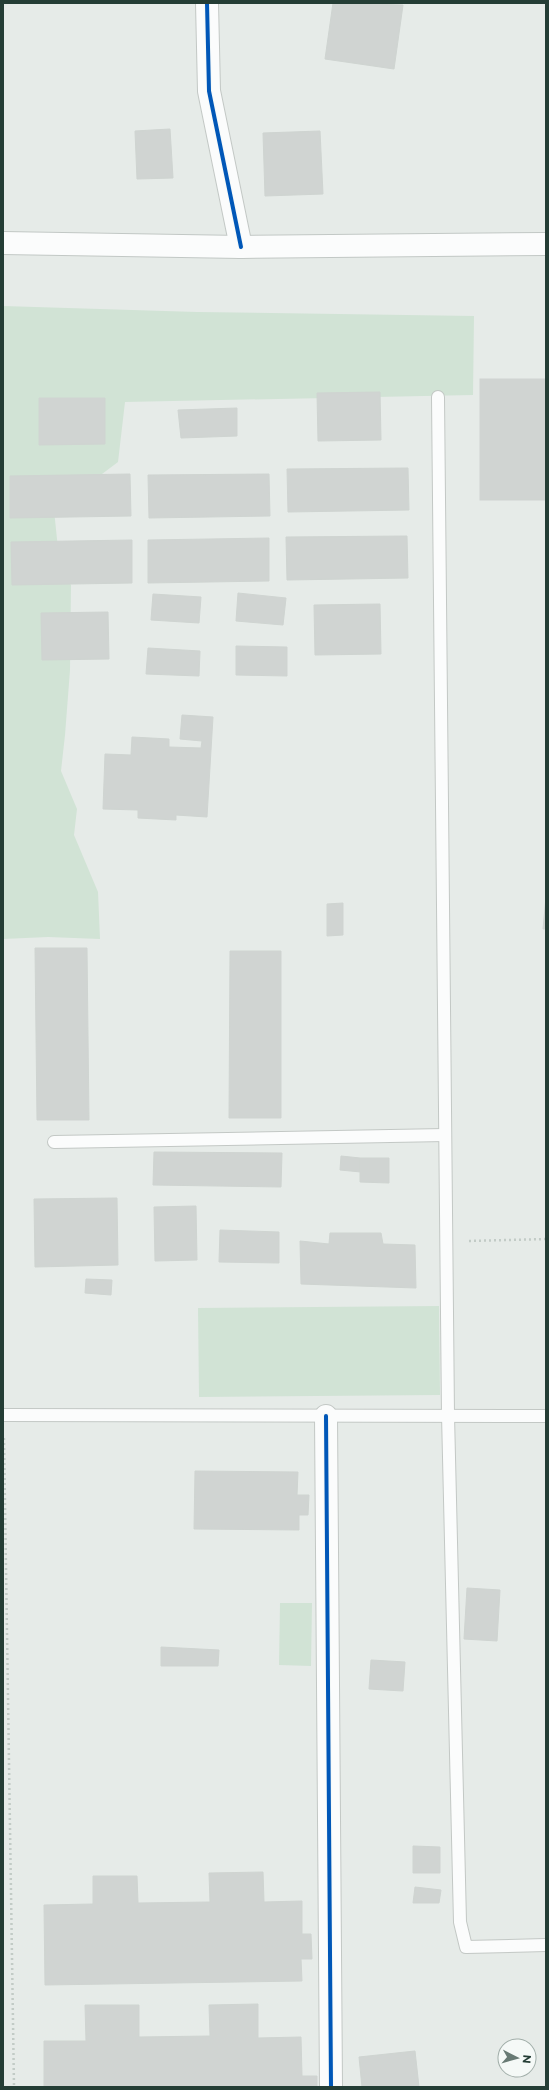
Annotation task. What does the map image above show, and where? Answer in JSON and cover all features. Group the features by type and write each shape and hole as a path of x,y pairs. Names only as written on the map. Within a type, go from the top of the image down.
{"street":[{"path":"207,3 209,90 241,247"},
{"path":"3,243 241,247 546,244"},
{"path":"326,1416 332,2087"}],"lane":[{"path":"438,397 448,1415 460,1922 466,1947 546,1945"},
{"path":"54,1142 445,1135"},
{"path":"3,1415 546,1416"}],"path":[{"path":"446,1241 546,1239"},
{"path":"3,1415 14,2087"}],"green space":[{"path":"3,306 197,312 474,316 473,395 125,402 118,462 54,510 60,568 71,585 70,670 61,771 77,809 74,835 98,892 100,939 48,937 3,939"},
{"path":"439,1306 440,1395 199,1397 198,1308"},
{"path":"280,1603 312,1603 311,1666 279,1665"}],"building":[{"path":"333,3 403,5 394,69 325,59"},
{"path":"170,129 173,178 137,179 135,131"},
{"path":"320,131 323,194 265,196 263,133"},
{"path":"480,379 546,379 546,500 480,500"},
{"path":"380,392 381,440 318,441 317,393"},
{"path":"39,398 105,398 105,444 39,445"},
{"path":"237,408 237,436 181,438 178,410"},
{"path":"408,468 409,510 288,512 287,469"},
{"path":"130,474 131,516 10,518 10,476"},
{"path":"269,474 270,516 149,518 148,475"},
{"path":"407,536 408,578 287,580 286,537"},
{"path":"269,538 269,581 148,583 148,540"},
{"path":"132,540 132,583 12,585 11,542"},
{"path":"238,593 286,598 283,625 236,621"},
{"path":"153,594 201,597 199,623 151,620"},
{"path":"380,604 381,654 315,655 314,605"},
{"path":"108,612 109,659 42,660 41,613"},
{"path":"236,646 287,647 287,676 236,675"},
{"path":"148,648 200,651 199,676 146,674"},
{"path":"182,715 213,717 207,817 176,815 176,820 138,818 138,810 103,809 105,754 131,755 132,737 169,739 169,747 201,748 202,741 180,739"},
{"path":"546,897 546,929 543,929"},
{"path":"343,903 343,935 327,936 327,904"},
{"path":"35,948 87,948 89,1120 37,1120"},
{"path":"230,951 281,951 281,1118 229,1118"},
{"path":"154,1152 282,1153 281,1187 153,1185"},
{"path":"341,1156 360,1158 361,1172 340,1170"},
{"path":"360,1158 389,1158 389,1183 360,1182"},
{"path":"117,1198 118,1265 35,1267 34,1199"},
{"path":"196,1206 197,1260 155,1261 154,1207"},
{"path":"220,1230 279,1232 279,1263 219,1262"},
{"path":"330,1233 381,1233 383,1244 415,1245 416,1288 301,1284 300,1241 329,1244"},
{"path":"86,1279 112,1280 111,1295 85,1293"},
{"path":"195,1471 298,1472 297,1495 309,1495 308,1515 299,1515 299,1530 194,1529"},
{"path":"467,1588 500,1590 497,1641 464,1639"},
{"path":"161,1647 219,1650 218,1666 161,1666"},
{"path":"371,1660 405,1662 403,1691 369,1689"},
{"path":"413,1846 440,1847 440,1873 413,1873"},
{"path":"263,1872 264,1902 302,1901 302,1934 311,1934 312,1959 301,1959 302,1981 45,1985 44,1905 93,1904 93,1876 137,1876 138,1903 210,1902 209,1873"},
{"path":"415,1887 441,1890 439,1903 413,1903"},
{"path":"258,2004 258,2038 301,2037 302,2076 317,2076 317,2087 44,2087 44,2041 86,2041 85,2005 139,2005 139,2037 210,2036 209,2005"},
{"path":"415,2051 419,2087 362,2087 359,2057"}],"cycle path":[{"path":"207,3 209,91 241,247"},
{"path":"326,1416 331,2087"}]}
